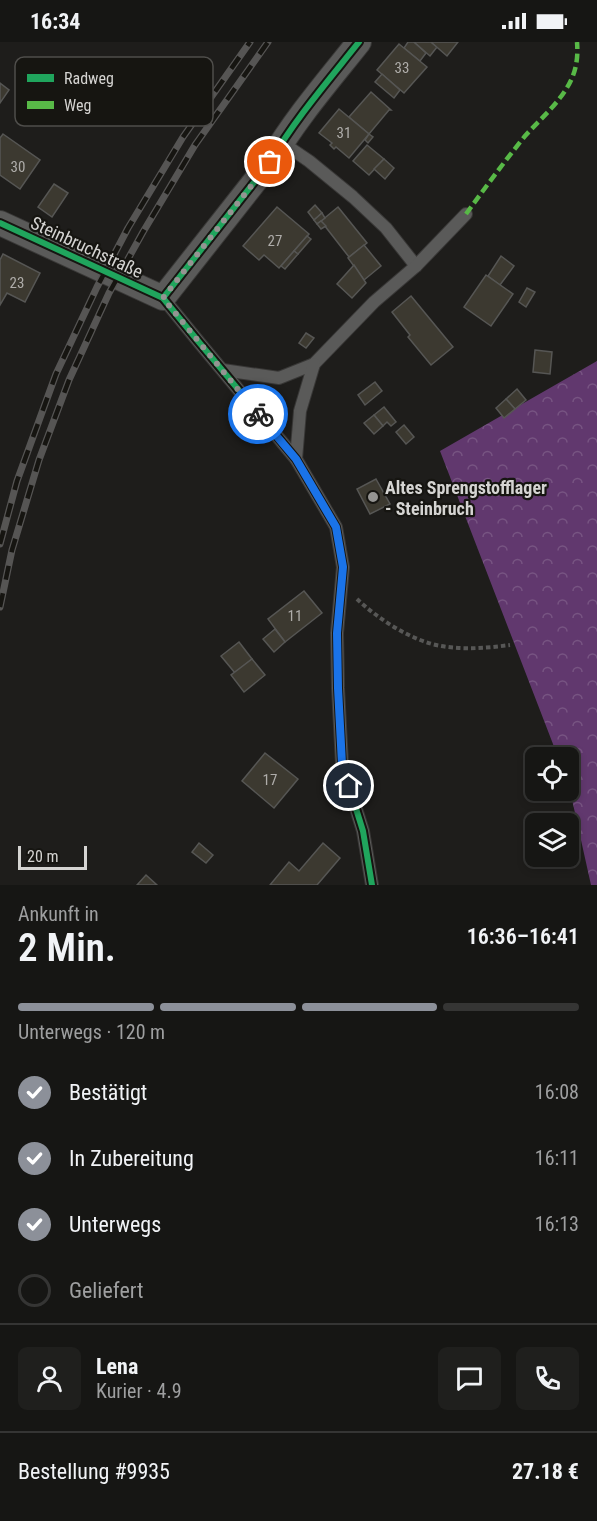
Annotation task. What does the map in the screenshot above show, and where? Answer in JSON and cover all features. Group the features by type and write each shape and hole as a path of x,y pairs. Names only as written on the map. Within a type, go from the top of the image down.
{"street":[{"path":"163,298 270,162 281,142 359,42"},
{"name":"Steinbruchstraße","path":"0,223 163,298"}],"lane":[{"path":"281,142 309,161 386,228 416,266"},
{"path":"223,370 279,378 314,364 374,302 416,266 466,214"},
{"path":"163,298 296,459 336,527 343,567 337,633 342,764 363,831 372,885"},
{"path":"296,459 300,411 314,364"}],"path":[{"path":"341,584 370,611 405,634 440,646 480,649 510,645"}],"green space":[{"path":"597,361 597,885 591,885 579,831 579,813 575,813 572,801 579,801 579,747 554,747 440,451"}],"building":[{"path":"408,42 414,42 426,53 420,61 404,48"},
{"path":"414,42 431,42 437,47 430,56"},
{"path":"431,42 458,42 447,56"},
{"path":"399,44 427,67 404,93 377,70"},
{"path":"382,74 400,90 394,98 375,82"},
{"path":"0,83 9,90 0,103"},
{"path":"371,92 391,110 369,134 349,117"},
{"path":"339,109 369,134 349,158 336,147 334,149 330,145 332,143 319,133"},
{"path":"3,134 40,160 20,189 0,175 0,138"},
{"path":"369,134 373,137 368,143 365,140"},
{"path":"367,145 384,159 369,175 353,161"},
{"path":"384,159 394,168 385,179 374,169"},
{"path":"54,184 68,193 52,217 38,207"},
{"path":"315,205 322,213 314,220 308,212"},
{"path":"277,207 309,234 279,268 264,255 259,260 243,246"},
{"path":"338,207 367,243 349,257 321,221"},
{"path":"322,213 325,218 317,224 314,220"},
{"path":"321,221 326,226 321,229 317,224"},
{"path":"307,236 311,239 298,254 294,251"},
{"path":"364,245 381,266 364,280 348,258"},
{"path":"294,251 298,254 285,269 281,266"},
{"path":"3,254 40,273 25,302 7,293 0,305 0,260"},
{"path":"501,256 514,266 500,285 488,276"},
{"path":"354,265 366,283 352,298 337,284"},
{"path":"486,275 513,294 491,326 464,307"},
{"path":"527,288 535,292 526,307 519,302"},
{"path":"411,296 453,347 431,365 408,337 410,335 392,312"},
{"path":"306,333 314,338 306,348 299,343"},
{"path":"535,350 552,352 550,374 533,372"},
{"path":"375,382 382,391 365,405 358,395"},
{"path":"517,389 526,400 515,409 506,399"},
{"path":"506,399 515,409 504,418 496,408"},
{"path":"384,407 396,422 391,426 387,422 383,426 374,415"},
{"path":"374,415 383,426 374,434 364,423"},
{"path":"404,425 414,437 406,444 396,432"},
{"name":"Altes Sprengstofflager - Steinbruch","path":"376,479 390,504 370,514 357,489"},
{"path":"304,591 322,613 285,642 268,619"},
{"path":"275,629 285,642 274,652 263,639"},
{"path":"239,642 252,659 235,673 221,656"},
{"path":"252,659 265,675 244,692 231,675"},
{"path":"265,753 298,779 274,808 242,781"},
{"path":"199,843 213,855 206,863 192,852"},
{"path":"323,843 340,858 317,885 270,885 289,862 299,871"},
{"path":"146,875 157,885 137,885"}],"railway":[{"path":"213,94 250,42"},
{"path":"213,120 268,42"},
{"path":"0,544 17,481 56,374 128,228 191,126"},
{"path":"0,607 12,550 39,460 69,380 109,293 143,232 208,126"}],"marked path":[{"path":"466,214 525,136 563,94 575,69 577,42"}],"cycle path":[{"path":"163,298 270,162 301,115 359,42"},
{"path":"0,223 163,298 296,459 336,527 343,567 337,633 342,764 363,831 372,885"}],"way so far":[{"path":"258,414 163,298 270,162"}],"place":[{"name":"Altes Sprengstofflager - Steinbruch","path":"373,497"}],"route":[{"path":"258,414 296,459 336,527 343,567 337,633 338,688 342,764 349,786"}]}
